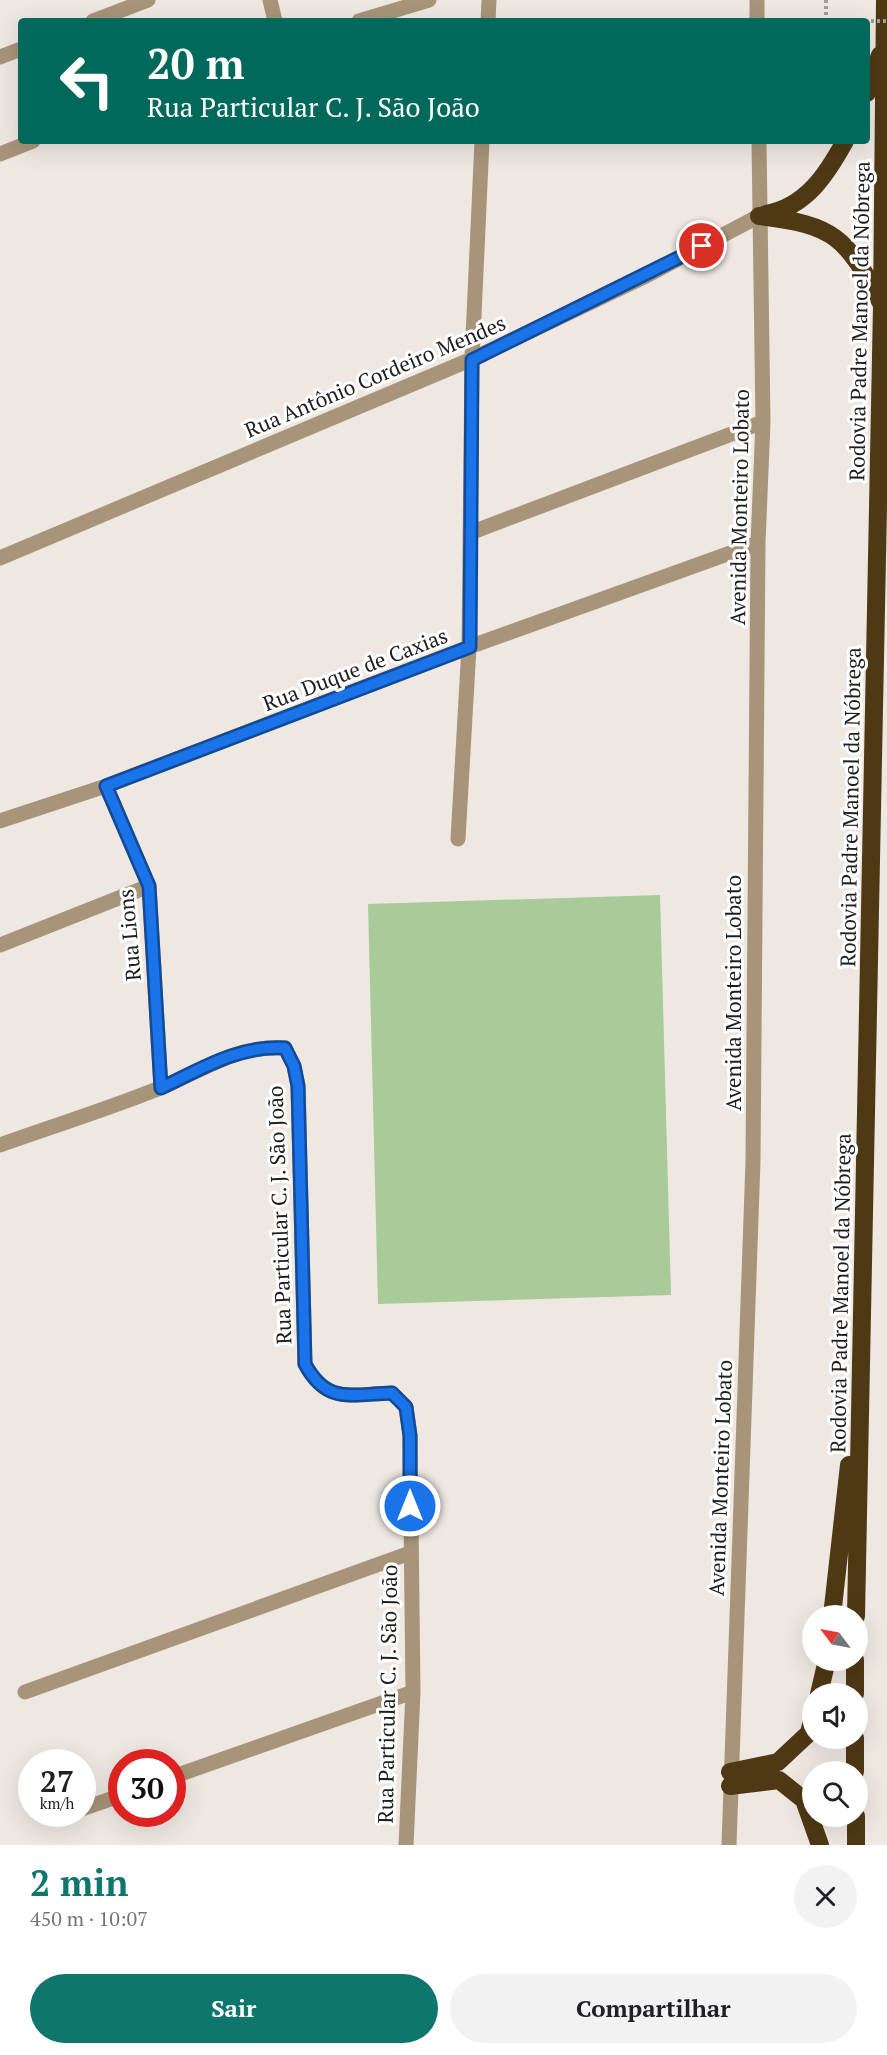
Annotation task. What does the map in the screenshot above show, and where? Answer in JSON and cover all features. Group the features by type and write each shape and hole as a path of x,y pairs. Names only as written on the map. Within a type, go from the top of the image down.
{"highway":[{"name":"Rodovia Padre Manoel da Nóbrega","path":"856,1605 882,306 885,0"},
{"path":"870,83 886,30"},
{"path":"759,216 783,210 804,197 820,180 843,144"},
{"path":"759,216 812,225 830,233 858,261 882,306"},
{"path":"833,1605 862,1356"},
{"path":"730,1779 778,1762 802,1740"},
{"path":"730,1779 779,1780 804,1800 820,1845"},
{"path":"856,1827 856,1845"}],"street":[{"path":"101,18 148,0"},
{"path":"270,0 274,18"},
{"path":"369,18 429,0"},
{"path":"488,18 489,0"},
{"path":"757,0 757,18"},
{"path":"0,57 18,50"},
{"path":"0,154 25,144"},
{"path":"458,839 470,647 472,360 482,144"},
{"name":"Avenida Monteiro Lobato","path":"729,1845 753,1161 758,543 763,422 759,144"},
{"name":"Rua Antônio Cordeiro Mendes","path":"0,558 472,360 644,277 759,216"},
{"path":"470,533 763,422"},
{"name":"Rua Duque de Caxias","path":"0,821 106,786 470,647 758,543"},
{"name":"Rua Lions","path":"106,786 149,886 161,1088"},
{"path":"0,945 149,886"},
{"name":"Rua Particular C. J. São João","path":"161,1088 241,1051 262,1047 285,1048 294,1066 298,1086 305,1364 315,1382 333,1394 392,1393 406,1407 410,1436 413,1692 406,1845"},
{"path":"0,1145 161,1088"},
{"path":"26,1692 410,1553"},
{"path":"186,1772 413,1692"}],"path":[{"path":"826,0 826,18"},
{"path":"870,28 886,30"}],"green space":[{"path":"660,895 671,1295 378,1304 368,904"}],"route":[{"path":"410,1506 410,1436 406,1407 392,1393 333,1394 315,1382 305,1364 298,1086 294,1066 285,1048 262,1047 241,1051 161,1088 149,886 106,786 470,647 472,360 644,277 702,246"}]}
